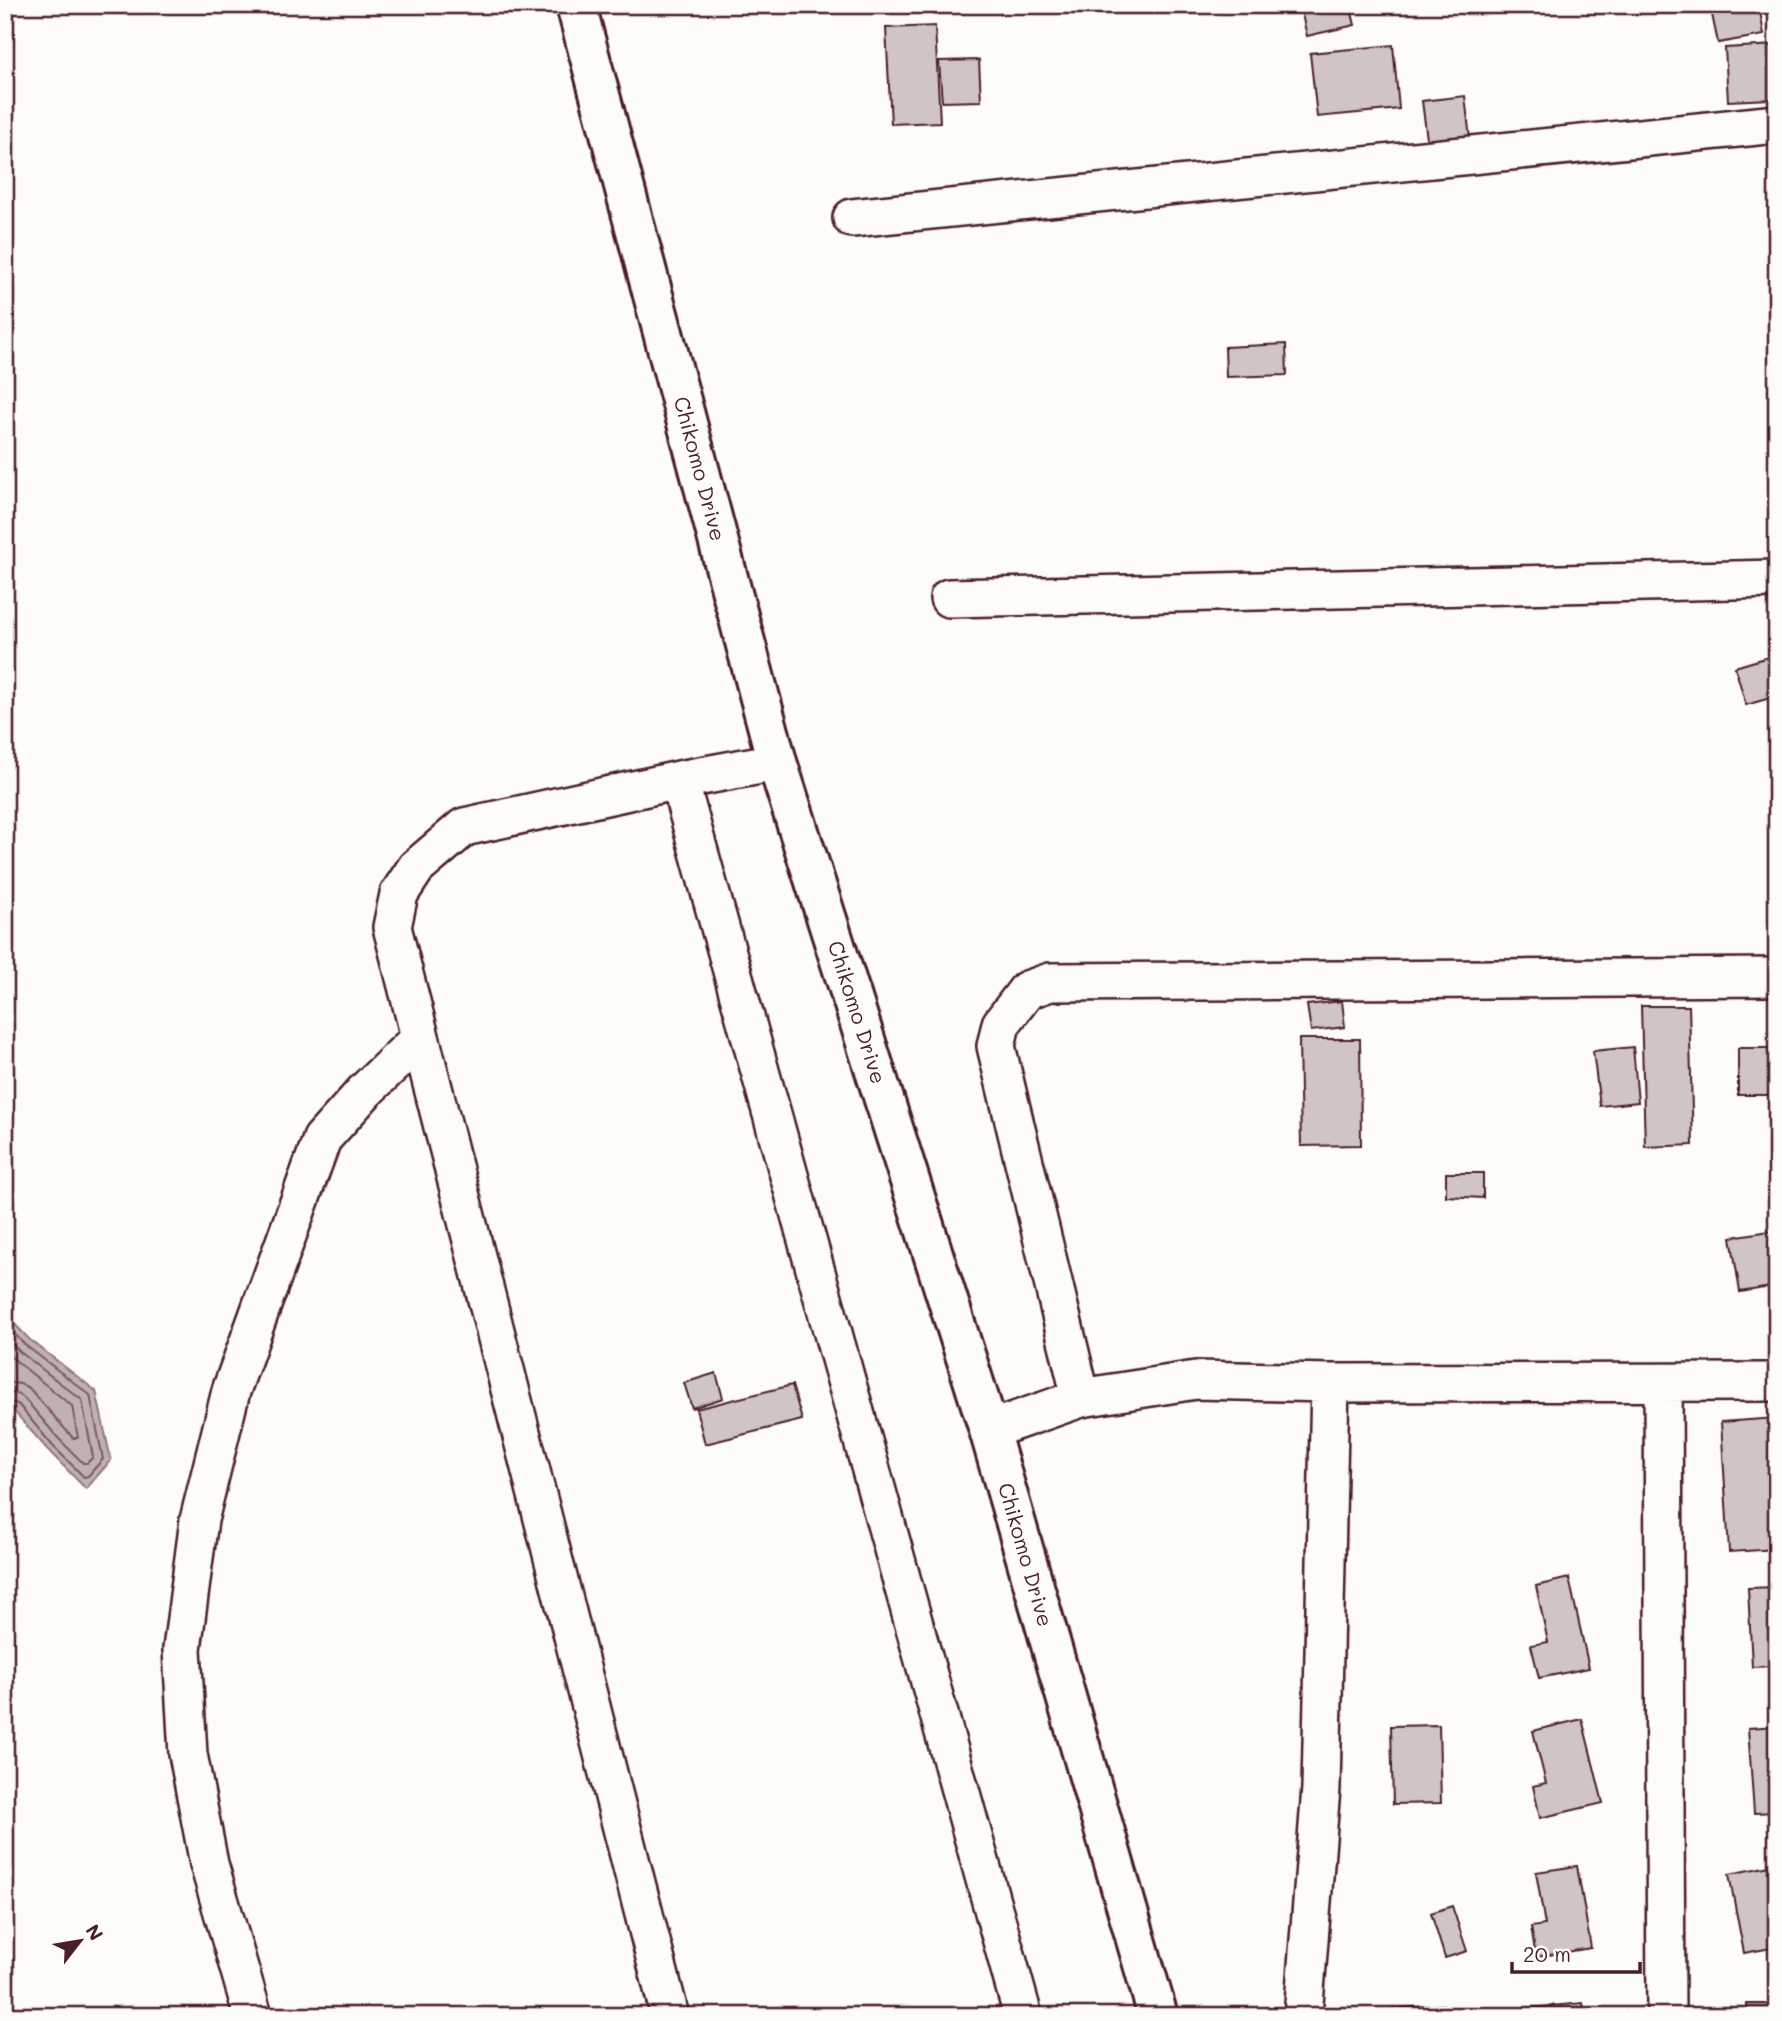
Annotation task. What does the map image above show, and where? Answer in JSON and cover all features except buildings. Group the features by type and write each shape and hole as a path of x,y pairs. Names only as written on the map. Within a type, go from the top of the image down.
{"street":[{"name":"Chikomo Drive","path":"576,5 777,762 989,1430 1158,2016"},
{"path":"852,218 1777,124"},
{"path":"949,598 1777,579"},
{"path":"670,2016 392,927 399,894 416,868 464,827 679,780 777,762"},
{"path":"679,780 1023,2016"},
{"path":"1081,1398 996,1046 1001,1024 1027,990 1050,982 1777,977"},
{"path":"253,2016 209,1864 188,1754 183,1649 199,1520 231,1391 322,1139 365,1091 420,1038"},
{"path":"989,1430 1081,1398 1196,1380 1330,1383 1777,1382"},
{"path":"1303,2016 1321,1788 1330,1383"},
{"path":"1663,1383 1667,2016"}],"water":[{"path":"5,1314 30,1340 96,1391 111,1460 86,1489 13,1410 5,1407"}]}
